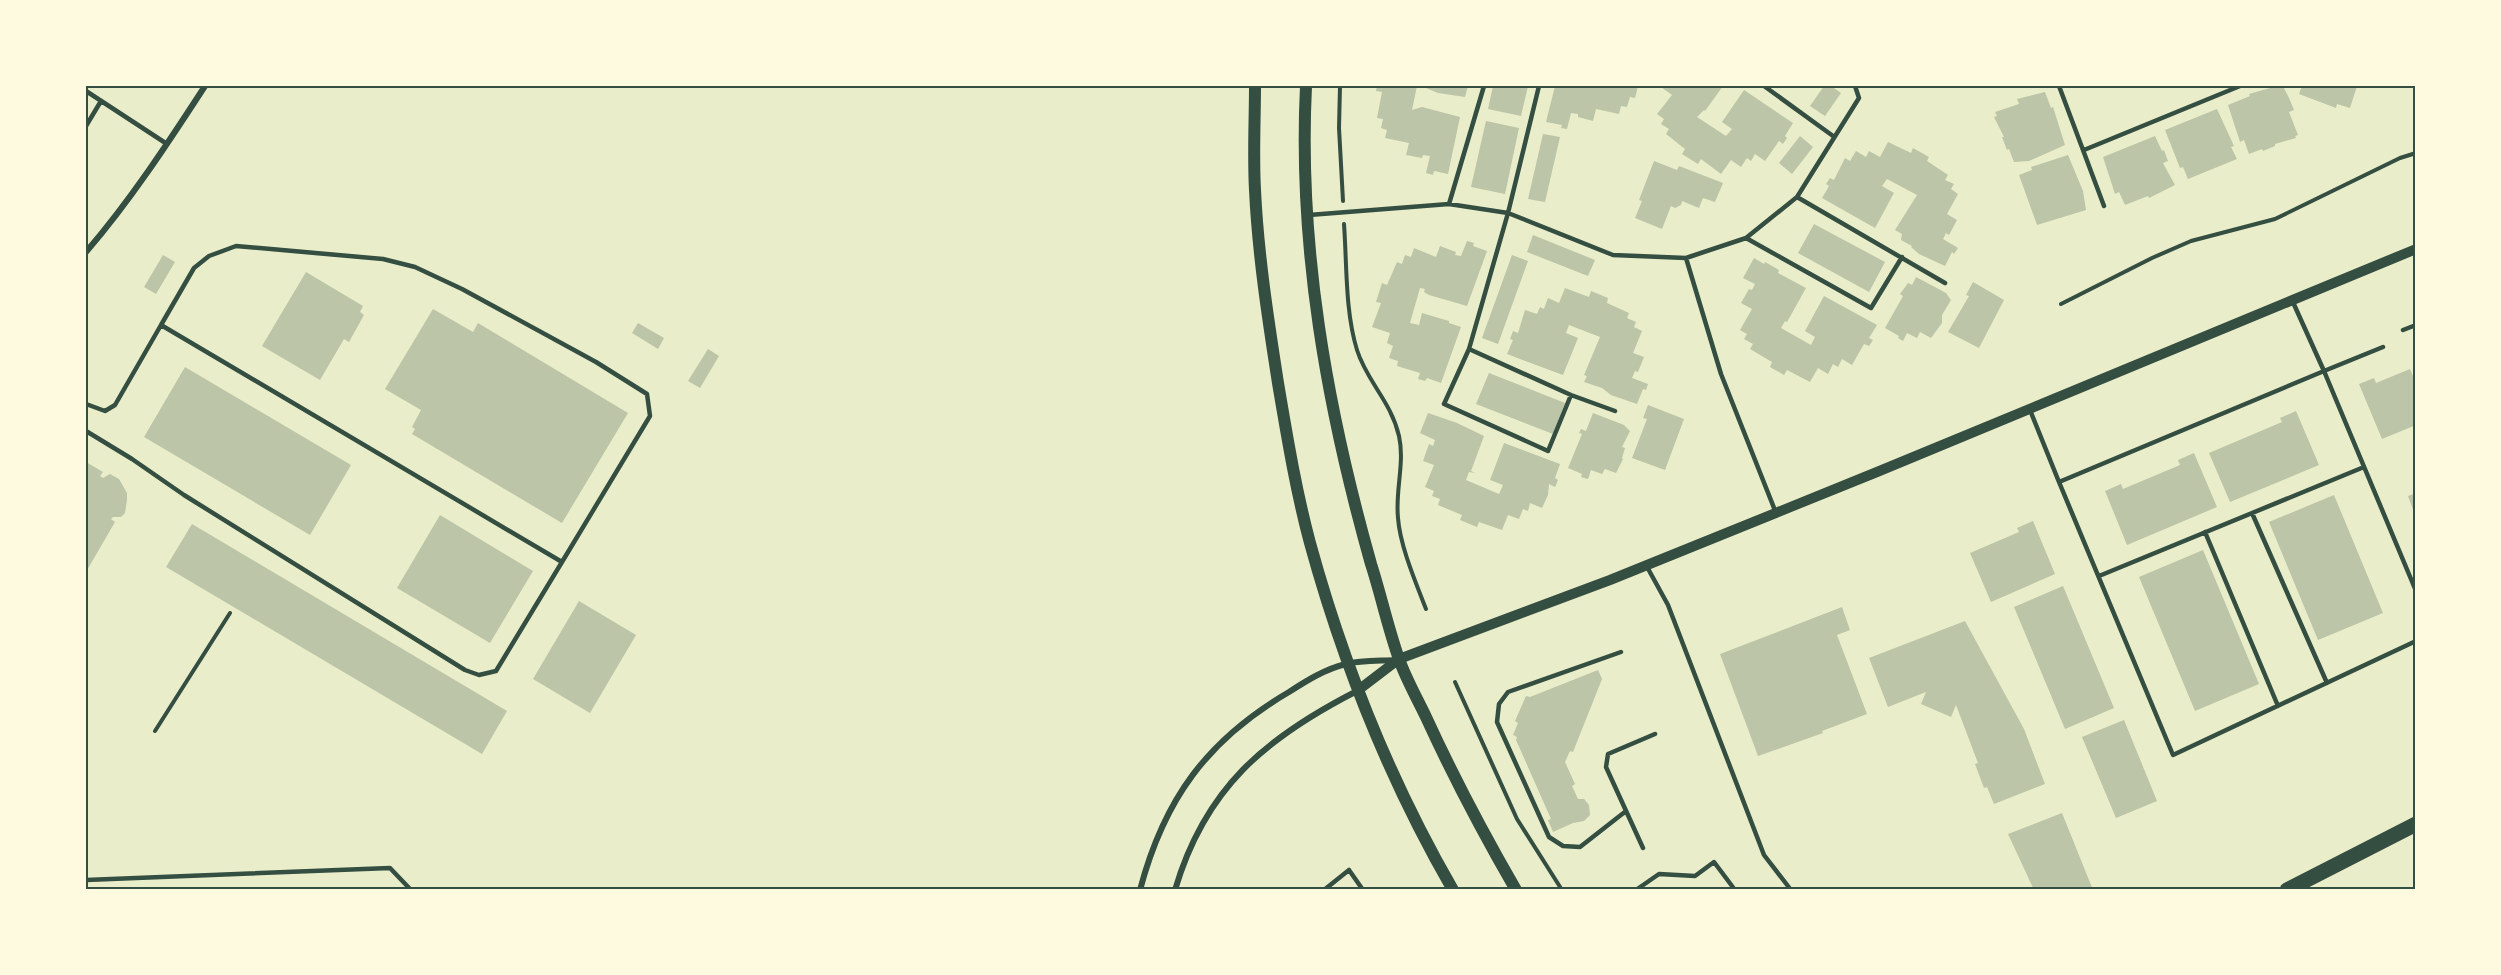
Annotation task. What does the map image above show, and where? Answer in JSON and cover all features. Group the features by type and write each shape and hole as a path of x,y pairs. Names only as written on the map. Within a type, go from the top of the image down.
{"main road":[{"path":"1255,86 1254,189 1267,316 1287,435 1309,541 1357,692 1453,890"},
{"path":"1306,86 1303,137 1306,215 1316,309 1330,396 1355,505 1399,659 1452,774 1516,890"},
{"path":"2287,890 2415,824"}],"street":[{"path":"86,252 109,225 205,86"},
{"path":"1140,890 1158,831 1185,784 1214,748 1256,711 1314,677 1346,663 1399,659 1646,565 2030,410 2415,249"},
{"path":"1175,890 1182,864 1208,813 1233,779 1265,747 1324,708 1357,692 1399,659"}],"lane":[{"path":"1449,204 1484,86"},
{"path":"1539,86 1508,213 1468,349 1444,404 1548,451 1572,395"},
{"path":"1764,86 1833,136"},
{"path":"1306,215 1449,204 1508,213 1613,255 1686,258 1746,238 1797,197 1833,136 1859,98 1855,86"},
{"path":"2059,86 2104,206"},
{"path":"2084,150 2240,86"},
{"path":"86,91 167,144"},
{"path":"86,126 101,100"},
{"path":"1797,197 1945,283"},
{"path":"1746,238 1871,308 1902,257"},
{"path":"86,404 105,411 115,405 194,268 209,255 236,246 383,259 415,267 462,289 596,362 647,394 650,416 496,671 478,675 465,670 184,495 86,431"},
{"path":"1686,258 1721,374 1776,513"},
{"path":"2292,300 2324,371 2415,591"},
{"path":"161,325 562,562"},
{"path":"2403,330 2415,325"},
{"path":"2060,482 2384,347"},
{"path":"1468,349 1572,395 1615,411"},
{"path":"2030,410 2173,755 2415,641"},
{"path":"2098,576 2364,467"},
{"path":"2252,513 2327,683"},
{"path":"2205,532 2278,706"},
{"path":"1646,565 1668,605 1764,855 1791,890"},
{"path":"1621,652 1508,692 1499,704 1497,722 1550,837 1563,846 1580,846 1626,811"},
{"path":"1643,848 1606,767 1608,754 1655,734"},
{"path":"1636,890 1659,874 1695,876 1714,862 1735,890"},
{"path":"86,880 390,868 411,890"},
{"path":"1324,890 1348,870 1363,890"}],"path":[{"path":"1340,86 1339,128 1343,213 1352,322 1358,351 1367,373 1389,407 1399,437 1401,466 1398,518 1412,574 1426,609"},
{"path":"2061,304 2191,241 2275,219 2400,158 2415,153"},
{"path":"155,731 230,614"},
{"path":"1455,682 1517,819 1562,890"}],"building":[{"path":"1377,86 1417,86 1412,110 1422,107 1460,117 1448,174 1434,171 1433,175 1426,173 1430,156 1423,155 1422,158 1406,155 1409,143 1385,138 1387,130 1381,128 1383,119 1377,118 1382,92 1376,91"},
{"path":"1427,86 1468,86 1465,97 1438,93 1426,88"},
{"path":"1493,86 1528,86 1521,116 1488,109"},
{"path":"1555,86 1638,86 1635,98 1630,97 1627,107 1621,106 1619,114 1596,109 1593,121 1571,113 1567,129 1561,128 1562,125 1546,122"},
{"path":"1723,86 1705,111 1697,117 1726,136 1732,129 1722,122 1744,90 1793,123 1783,144 1779,141 1765,161 1755,154 1751,161 1747,158 1741,167 1731,160 1721,174 1701,159 1698,164 1682,154 1685,149 1666,134 1669,129 1661,124 1664,119 1657,114 1672,95 1661,87"},
{"path":"1824,86 1831,86 1841,93 1825,116 1810,106"},
{"path":"2283,86 2289,98 2294,110 2289,112 2298,135 2295,136 2296,138 2275,144 2263,151 2262,149 2249,154 2244,140 2240,142 2228,105 2250,96 2249,94"},
{"path":"2302,86 2357,86 2350,108 2337,104 2336,108 2299,94"},
{"path":"2045,92 2051,108 2053,107 2065,145 2029,161 2014,162 1994,117 1997,116 1995,112 2019,104 2017,99"},
{"path":"2217,109 2234,146 2231,147 2237,159 2188,179 2183,167 2180,168 2165,130"},
{"path":"1486,121 1519,128 1505,194 1471,187"},
{"path":"1543,134 1560,137 1545,202 1528,199"},
{"path":"1800,136 1813,147 1792,174 1779,163"},
{"path":"2155,136 2162,151 2164,150 2168,161 2163,163 2175,185 2149,198 2148,196 2125,205 2119,192 2115,194 2103,157"},
{"path":"1888,142 1911,153 1913,148 1929,157 1927,161 1948,175 1945,180 1954,184 1951,189 1958,194 1947,214 1957,220 1949,235 1946,233 1943,239 1958,248 1954,254 1952,252 1945,266 1919,254 1912,246 1901,240 1902,234 1895,230 1917,195 1887,179 1882,186 1894,193 1875,228 1822,198 1829,186 1826,184 1830,178 1834,180 1845,158 1850,161 1856,151 1866,157 1869,151 1880,157"},
{"path":"2068,155 2083,191 2086,210 2037,225 2019,175 2032,170 2031,167"},
{"path":"1654,161 1677,170 1679,166 1723,183 1715,202 1703,198 1699,208 1682,201 1681,205 1675,208 1671,206 1662,229 1635,218 1642,201 1639,200"},
{"path":"1814,224 1885,262 1869,292 1798,253"},
{"path":"1533,235 1595,260 1588,276 1527,252"},
{"path":"1467,241 1487,251 1467,306 1429,295 1424,292 1425,289 1420,288 1410,323 1419,325 1422,313 1461,327 1441,383 1427,378 1425,381 1418,379 1420,373 1397,366 1398,361 1389,358 1393,346 1387,343 1390,333 1372,327 1381,303 1376,302 1382,283 1387,285 1397,262 1402,264 1405,255 1411,257 1414,248 1436,257 1440,246 1461,256"},
{"path":"163,255 175,262 156,294 144,287"},
{"path":"1512,255 1528,261 1498,344 1482,338"},
{"path":"1754,258 1779,270 1778,273 1806,288 1787,322 1785,321 1781,328 1811,345 1815,337 1805,331 1824,296 1877,325 1869,338 1873,340 1869,346 1864,344 1852,365 1842,359 1838,367 1833,364 1828,374 1818,368 1810,382 1787,370 1784,375 1770,367 1772,362 1750,349 1753,344 1744,339 1747,334 1740,330 1752,309 1741,303 1749,289 1752,290 1755,284 1743,278"},
{"path":"306,272 363,306 360,312 364,315 349,342 344,339 320,380 262,346"},
{"path":"1916,277 1946,293 1951,300 1942,315 1942,323 1931,338 1920,332 1917,338 1907,333 1903,341 1885,328 1903,296 1900,294 1908,283 1912,285"},
{"path":"1973,282 2004,300 1979,348 1948,332 1969,296 1966,295"},
{"path":"1565,288 1589,297 1591,291 1608,298 1607,303 1629,313 1627,318 1636,322 1634,327 1642,331 1633,353 1644,357 1638,372 1635,371 1632,378 1648,384 1646,390 1643,389 1637,404 1584,382 1587,376 1584,375 1600,337 1569,325 1566,333 1578,338 1563,375 1507,354 1513,340 1510,339 1513,331 1518,333 1525,310 1537,314 1540,307 1544,309 1548,298 1559,303"},
{"path":"433,309 473,332 478,323 628,413 562,523 412,434 415,429 412,427 421,410 385,389"},
{"path":"638,323 664,338 658,349 632,333"},
{"path":"708,349 719,356 700,388 688,381"},
{"path":"185,367 351,465 310,535 144,437"},
{"path":"2410,369 2416,383 2416,425 2382,439 2359,384 2374,378 2376,383"},
{"path":"1489,373 1565,403 1553,434 1476,404"},
{"path":"1648,405 1684,419 1665,470 1632,458 1647,419 1643,418"},
{"path":"2296,411 2319,465 2230,502 2209,453 2282,422 2280,418"},
{"path":"1428,413 1484,436 1471,471 1475,473 1469,472 1466,480 1499,494 1503,485 1490,480 1504,443 1560,464 1555,478 1558,480 1555,487 1549,484 1548,495 1542,508 1530,503 1528,511 1523,509 1519,519 1508,515 1502,530 1479,522 1477,527 1460,520 1462,515 1438,505 1440,499 1432,496 1434,491 1425,487 1434,465 1423,461 1429,444 1433,446 1435,440 1420,433"},
{"path":"1593,413 1624,425 1630,431 1622,447 1625,448 1623,459 1616,473 1605,469 1602,474 1591,470 1588,479 1568,468 1582,434 1579,433 1581,429 1586,431"},
{"path":"2194,453 2217,507 2127,545 2105,491 2121,484 2123,489 2180,465 2178,460"},
{"path":"86,462 103,472 100,476 103,478 110,474 119,479 127,493 127,500 125,513 121,517 111,519 115,522 86,572"},
{"path":"2416,493 2416,515 2415,515 2408,496"},
{"path":"2334,495 2383,613 2318,640 2269,522"},
{"path":"440,515 533,571 490,643 397,588"},
{"path":"2033,521 2055,574 1991,602 1970,553 2019,532 2017,528"},
{"path":"192,524 507,711 482,754 166,567"},
{"path":"2203,550 2259,684 2195,711 2139,577"},
{"path":"2063,586 2114,708 2065,729 2014,607"},
{"path":"579,601 636,635 590,713 533,679"},
{"path":"1842,607 1850,630 1837,635 1867,714 1822,731 1823,733 1758,756 1720,654"},
{"path":"1965,621 2024,729 2045,784 1994,804 1987,787 1984,788 1975,764 1978,763 1956,705 1951,717 1921,704 1926,692 1888,707 1869,658"},
{"path":"1598,670 1602,679 1573,752 1570,751 1565,762 1575,784 1572,786 1578,799 1584,799 1589,805 1590,815 1584,821 1553,832 1548,820 1551,819 1516,740 1517,737 1513,735 1518,723 1515,721 1526,696 1530,697"},
{"path":"2124,720 2157,801 2116,818 2082,737"},
{"path":"2062,813 2093,890 2034,890 2008,834"}]}
